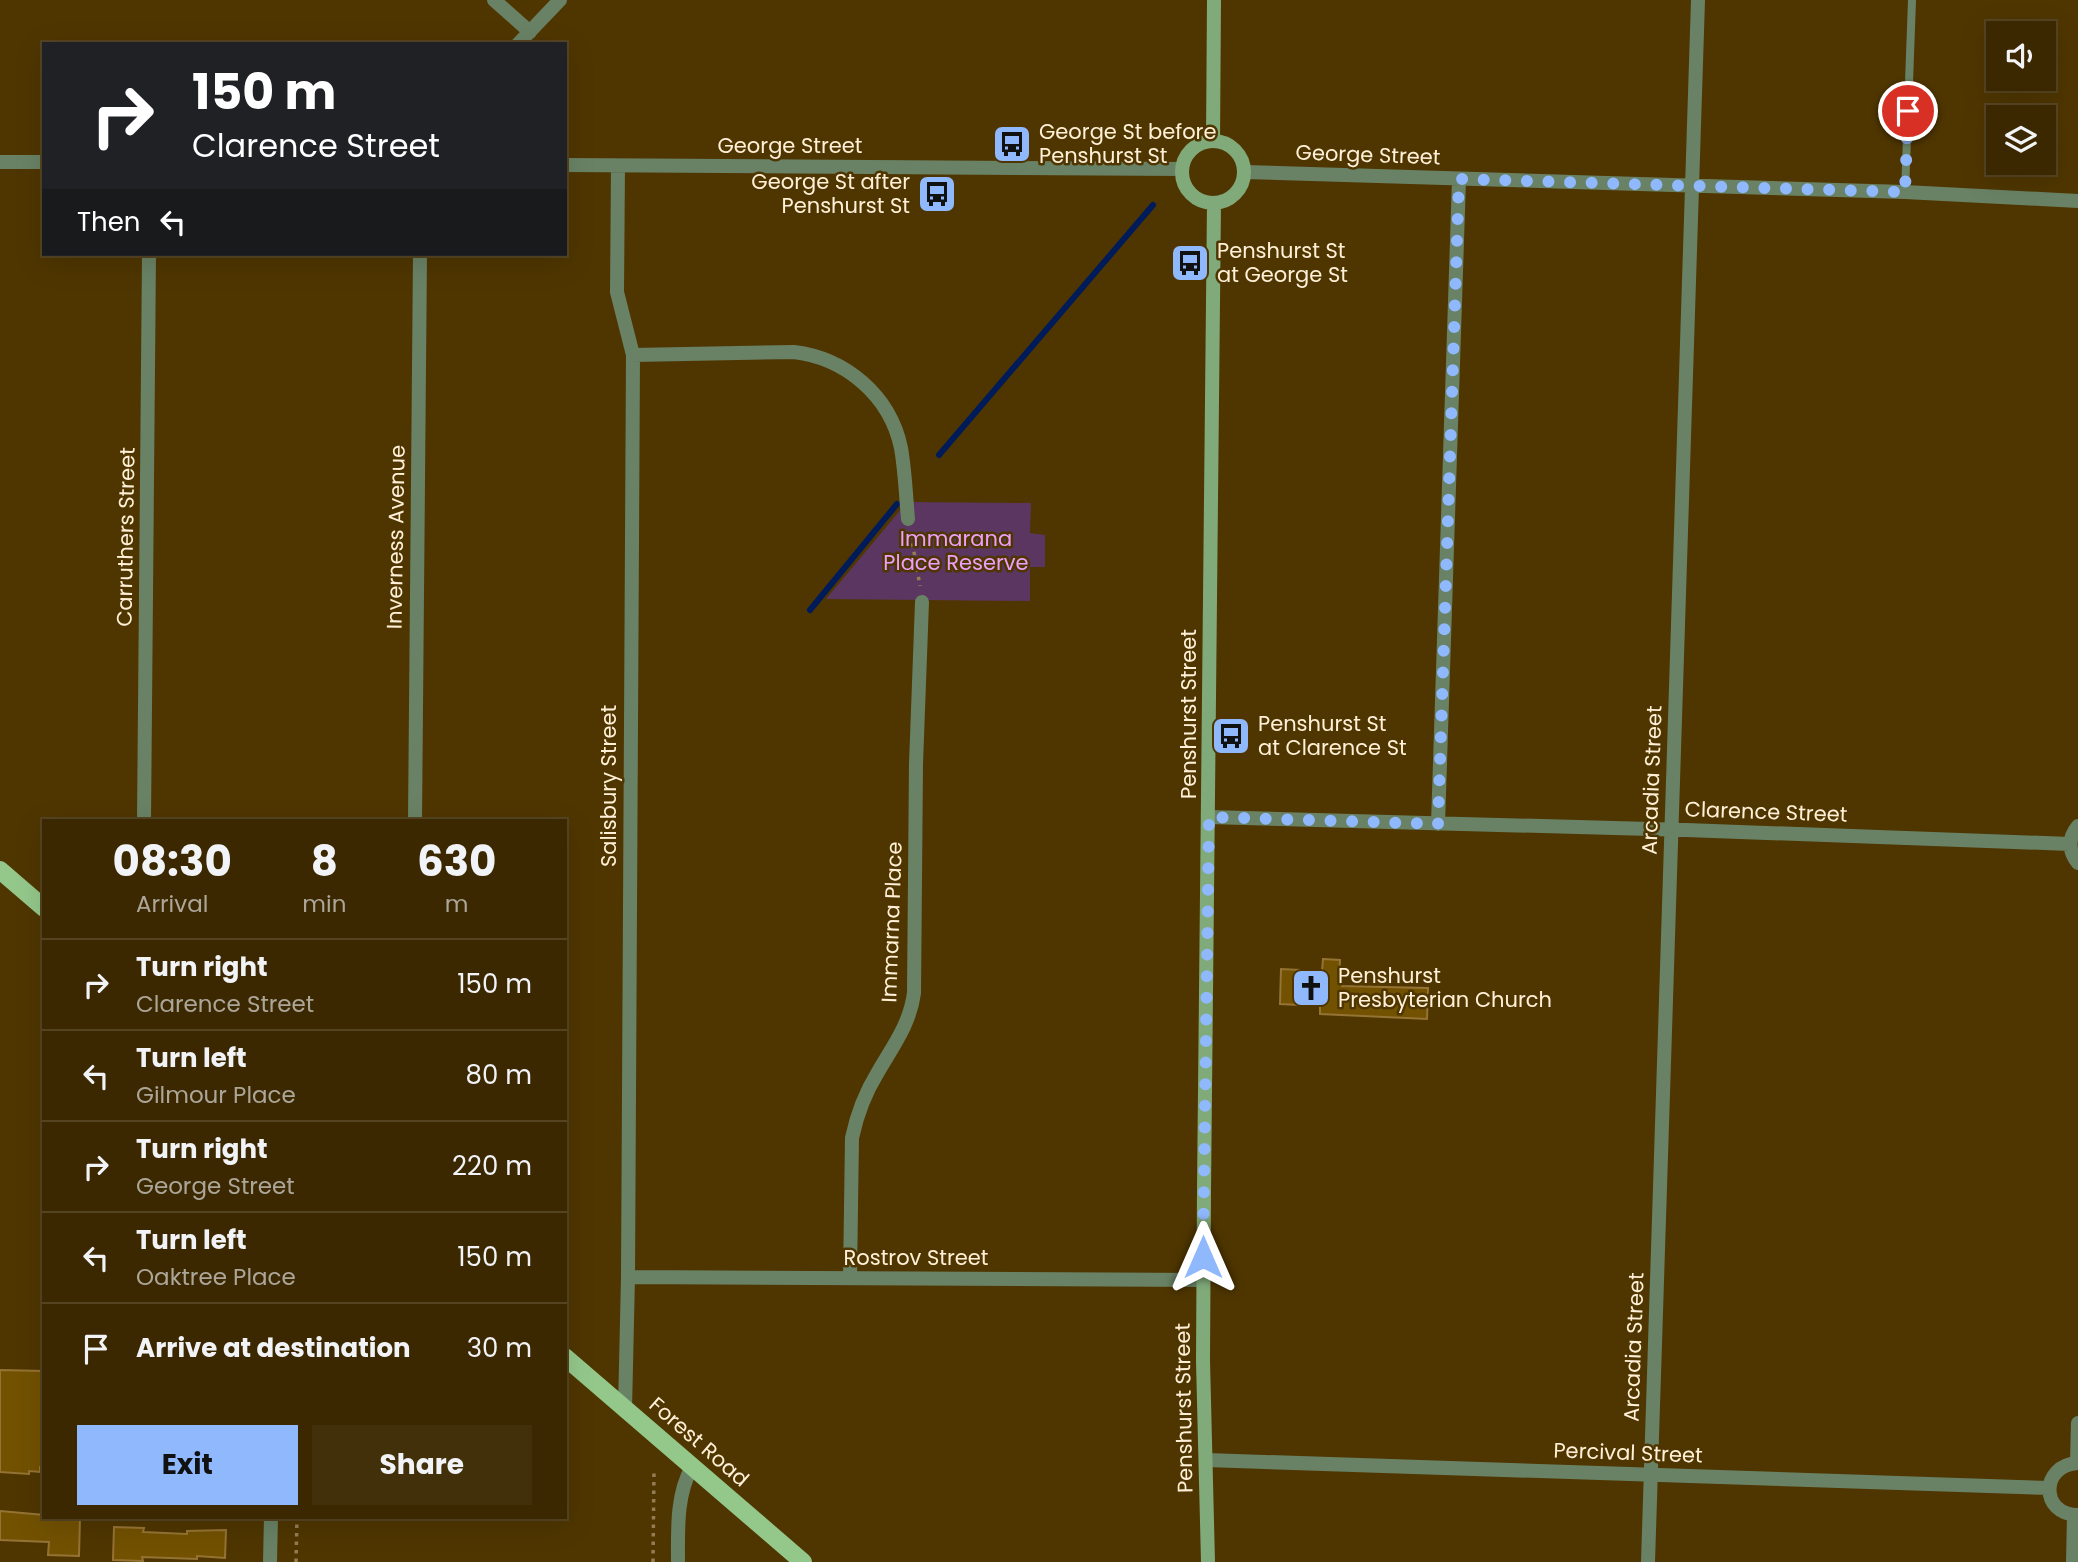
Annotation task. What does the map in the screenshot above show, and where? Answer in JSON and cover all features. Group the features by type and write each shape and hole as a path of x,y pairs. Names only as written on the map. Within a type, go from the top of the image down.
{"main road":[{"path":"1213,141 1214,0"},
{"path":"1204,142 1223,142 1238,154 1244,172 1243,181 1232,197 1214,203 1204,201 1187,189 1182,169 1189,152 1204,142"},
{"name":"Penshurst Street","path":"1208,1562 1203,1280 1214,203"},
{"path":"0,870 42,906"},
{"name":"Forest Road","path":"567,1359 803,1562"}],"street":[{"path":"494,0 530,32"},
{"path":"520,42 560,0"},
{"name":"Arcadia Street","path":"1648,1562 1698,0"},
{"path":"0,162 42,162"},
{"name":"George Street","path":"567,165 1182,169"},
{"name":"Salisbury Street","path":"618,166 617,292 633,355 625,1409"},
{"name":"George Street","path":"1244,172 1905,192 2078,201"},
{"path":"1438,824 1459,179"},
{"name":"Carruthers Street","path":"144,819 149,256"},
{"name":"Inverness Avenue","path":"415,819 419,256"},
{"path":"633,355 794,352 818,356 842,366 870,390 892,423 901,446 908,519"},
{"name":"Immarna Place","path":"849,1278 852,1138 855,1123 867,1090 900,1038 913,1004 916,974 922,602"},
{"name":"Clarence Street","path":"1209,817 2070,844"},
{"path":"2078,826 2071,835 2070,844 2071,852 2078,863"},
{"name":"Rostrov Street","path":"628,1278 1203,1280"},
{"path":"2073,1562 2076,1516 2059,1510 2050,1496 2049,1488 2051,1480 2061,1467 2077,1462 2078,1423"},
{"name":"Percival Street","path":"1206,1460 2049,1488"},
{"path":"678,1562 684,1484 692,1467"},
{"path":"270,1562 271,1519"}],"lane":[{"path":"1905,192 1912,0"}],"path":[{"path":"908,519 922,602"},
{"path":"653,1562 654,1471"},
{"path":"296,1562 297,1519"}],"green space":[{"name":"Immarana Place Reserve","path":"907,502 1031,503 1030,533 1045,535 1045,567 1030,567 1030,601 826,599"}],"building":[{"path":"1323,959 1340,960 1339,978 1343,978 1342,986 1428,988 1427,1019 1320,1014 1320,1006 1280,1004 1281,969 1322,971"},
{"path":"0,1370 42,1371 40,1472 0,1472"},
{"path":"0,1511 42,1515 42,1519 80,1519 79,1556 48,1555 49,1542 0,1540"},
{"path":"114,1527 144,1528 143,1532 187,1534 187,1531 226,1530 225,1558 197,1556 197,1559 142,1557 143,1561 113,1560"}],"waterway":[{"path":"939,455 1153,205"},
{"path":"810,610 897,504"}],"place":[{"name":"George St before Penshurst St","path":"1012,144"},
{"name":"George St after Penshurst St","path":"937,194"},
{"name":"Penshurst St at George St","path":"1190,263"},
{"name":"Penshurst St at Clarence St","path":"1231,736"},
{"name":"Penshurst Presbyterian Church","path":"1311,988"}],"route":[{"path":"1203,1257 1209,817 1438,824 1459,179 1905,192 1908,111"}]}
